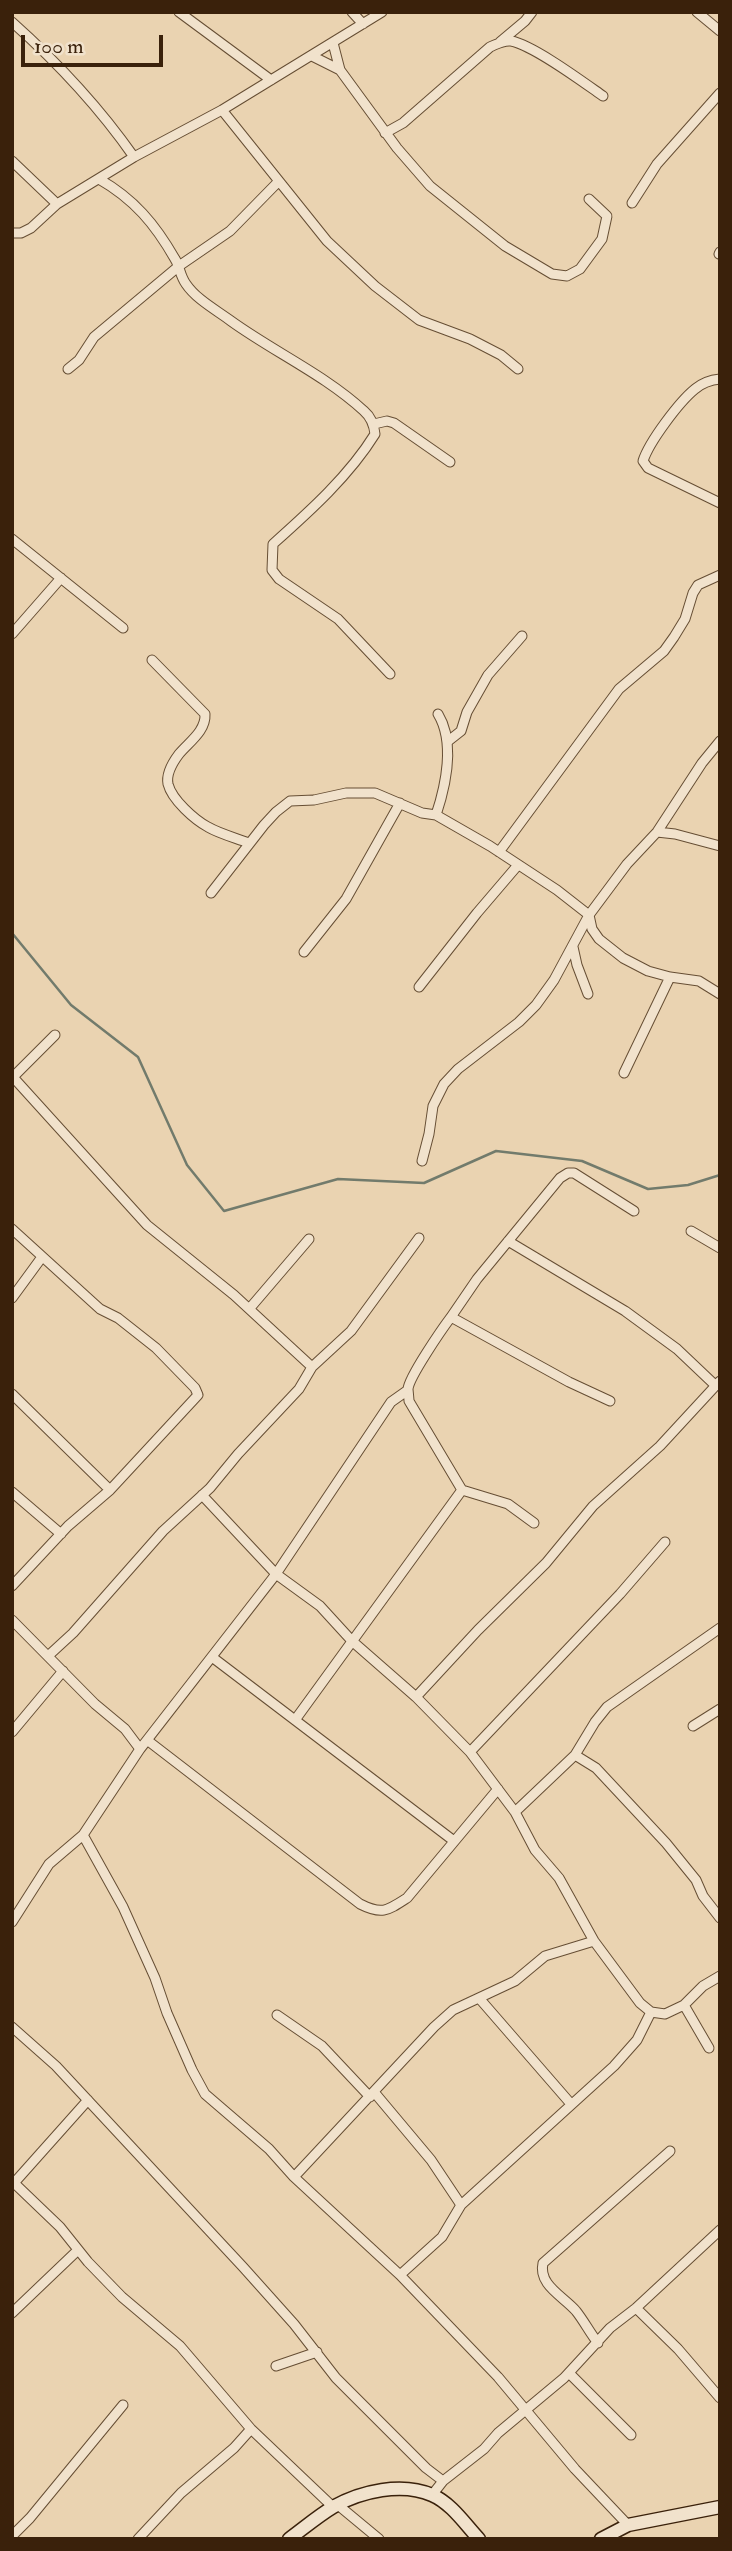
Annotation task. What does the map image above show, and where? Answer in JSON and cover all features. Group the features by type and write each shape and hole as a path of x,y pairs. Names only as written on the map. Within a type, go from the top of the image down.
{"street":[{"path":"179,12 271,80"},
{"path":"352,12 363,24"},
{"path":"12,233 21,233 31,228 57,204 134,157 222,110 382,12"},
{"path":"385,133 403,123 490,47 525,21 532,12"},
{"path":"696,12 720,32"},
{"path":"12,22 52,58 110,123 134,157"},
{"path":"500,42 510,41 529,49 603,96"},
{"path":"333,43 340,70"},
{"path":"312,56 340,70 355,87 385,133 430,186 505,246 552,274 568,276 580,269 602,239 607,216 589,199"},
{"path":"632,203 657,164 720,93"},
{"path":"222,110 327,241 397,304 419,320 470,339 501,355 518,369"},
{"path":"12,161 57,204"},
{"path":"99,179 122,192 151,221 179,266 187,286 197,296 325,382 365,412 374,424 375,434 359,456 331,489 273,544 271,562 272,570 279,579 338,619 390,674"},
{"path":"68,369 79,360 94,337 179,266 236,225 278,182"},
{"path":"720,379 710,380 694,390 647,447 643,461 648,468 720,503"},
{"path":"374,424 387,421 394,423 450,462"},
{"path":"12,539 123,628"},
{"path":"499,852 618,689 664,650 674,637 685,619 698,585 720,575"},
{"path":"12,634 61,578"},
{"path":"447,742 461,731 467,712 488,674 522,636"},
{"path":"152,660 205,714 205,722 199,733 178,755 170,769 168,783 176,797 198,820 209,828 249,843"},
{"path":"436,815 444,785 447,742 446,726 438,714"},
{"path":"422,1161 433,1106 444,1084 458,1069 519,1022 536,1005 573,947 589,915 627,864 657,832 720,741"},
{"path":"211,893 249,843 276,812 290,801 366,792 422,813 436,815 499,852 557,890 589,915 592,929 599,939 623,958 648,971 699,981 720,994"},
{"path":"304,952 346,899 400,803"},
{"path":"657,832 676,834 720,846"},
{"path":"419,987 519,865"},
{"path":"573,947 588,994"},
{"path":"624,1073 670,977"},
{"path":"55,1035 12,1076 147,1225 250,1308 312,1367"},
{"path":"534,1523 508,1504 462,1490 409,1401 411,1379 451,1317 559,1178 574,1173 634,1211"},
{"path":"12,1229 100,1309 118,1318 156,1348 195,1388 198,1395 110,1490 61,1534 12,1586"},
{"path":"691,1231 720,1248"},
{"path":"48,1656 73,1633 163,1531 202,1495 299,1390 312,1367 351,1331 419,1238"},
{"path":"250,1308 309,1239"},
{"path":"416,1697 545,1563 593,1506 660,1446 718,1384 677,1349 625,1311 508,1241"},
{"path":"12,1298 42,1257"},
{"path":"451,1317 569,1382 610,1401"},
{"path":"12,1922 49,1864 83,1835 140,1749 276,1574 391,1402 408,1390"},
{"path":"12,1394 110,1490"},
{"path":"295,1720 462,1490"},
{"path":"12,1492 61,1534"},
{"path":"202,1495 276,1574 320,1606 352,1641 416,1697 470,1752 515,1812 535,1850 559,1878 594,1941 640,2003 651,2012 664,2014 684,2005 703,1986 720,1976"},
{"path":"470,1752 620,1594 665,1542"},
{"path":"12,1620 95,1704 124,1729 140,1749"},
{"path":"515,1812 575,1755 607,1707 720,1628"},
{"path":"212,1657 454,1841"},
{"path":"12,1732 63,1671"},
{"path":"693,1726 720,1709"},
{"path":"147,1740 360,1904 376,1911 390,1909 407,1898 498,1788"},
{"path":"575,1755 596,1768 666,1843 696,1880 702,1895 720,1918"},
{"path":"83,1835 123,1907 155,1978 167,2013 205,2094 269,2149 294,2177 400,2275 628,2525"},
{"path":"294,2177 453,2010 515,1981 545,1956 594,1941"},
{"path":"479,1998 571,2104"},
{"path":"684,2005 709,2048"},
{"path":"400,2275 442,2237 461,2205 614,2066 637,2040 651,2012"},
{"path":"277,2015 322,2046 372,2094 431,2160 461,2205"},
{"path":"12,2027 57,2066 243,2267 344,2385 426,2468 443,2481"},
{"path":"88,2100 13,2182 60,2227 122,2297 180,2346 251,2429 335,2506 379,2539"},
{"path":"598,2343 576,2311 544,2280 542,2263 670,2151"},
{"path":"432,2495 443,2481 484,2449 498,2433 569,2373 610,2328 636,2308 720,2230"},
{"path":"12,2313 78,2250"},
{"path":"636,2308 678,2349 720,2398"},
{"path":"276,2366 317,2352"},
{"path":"569,2373 631,2435"},
{"path":"12,2536 30,2518 122,2405"},
{"path":"138,2539 181,2493 234,2448 251,2429"},
{"path":"289,2539 335,2506 387,2489 406,2489 432,2495 452,2508 479,2539"},
{"path":"601,2539 628,2525 720,2507"}],"waterway":[{"path":"12,933 71,1005 138,1057 187,1165 224,1211 338,1179 424,1183 496,1151 582,1161 648,1189 688,1185 720,1175"}]}
